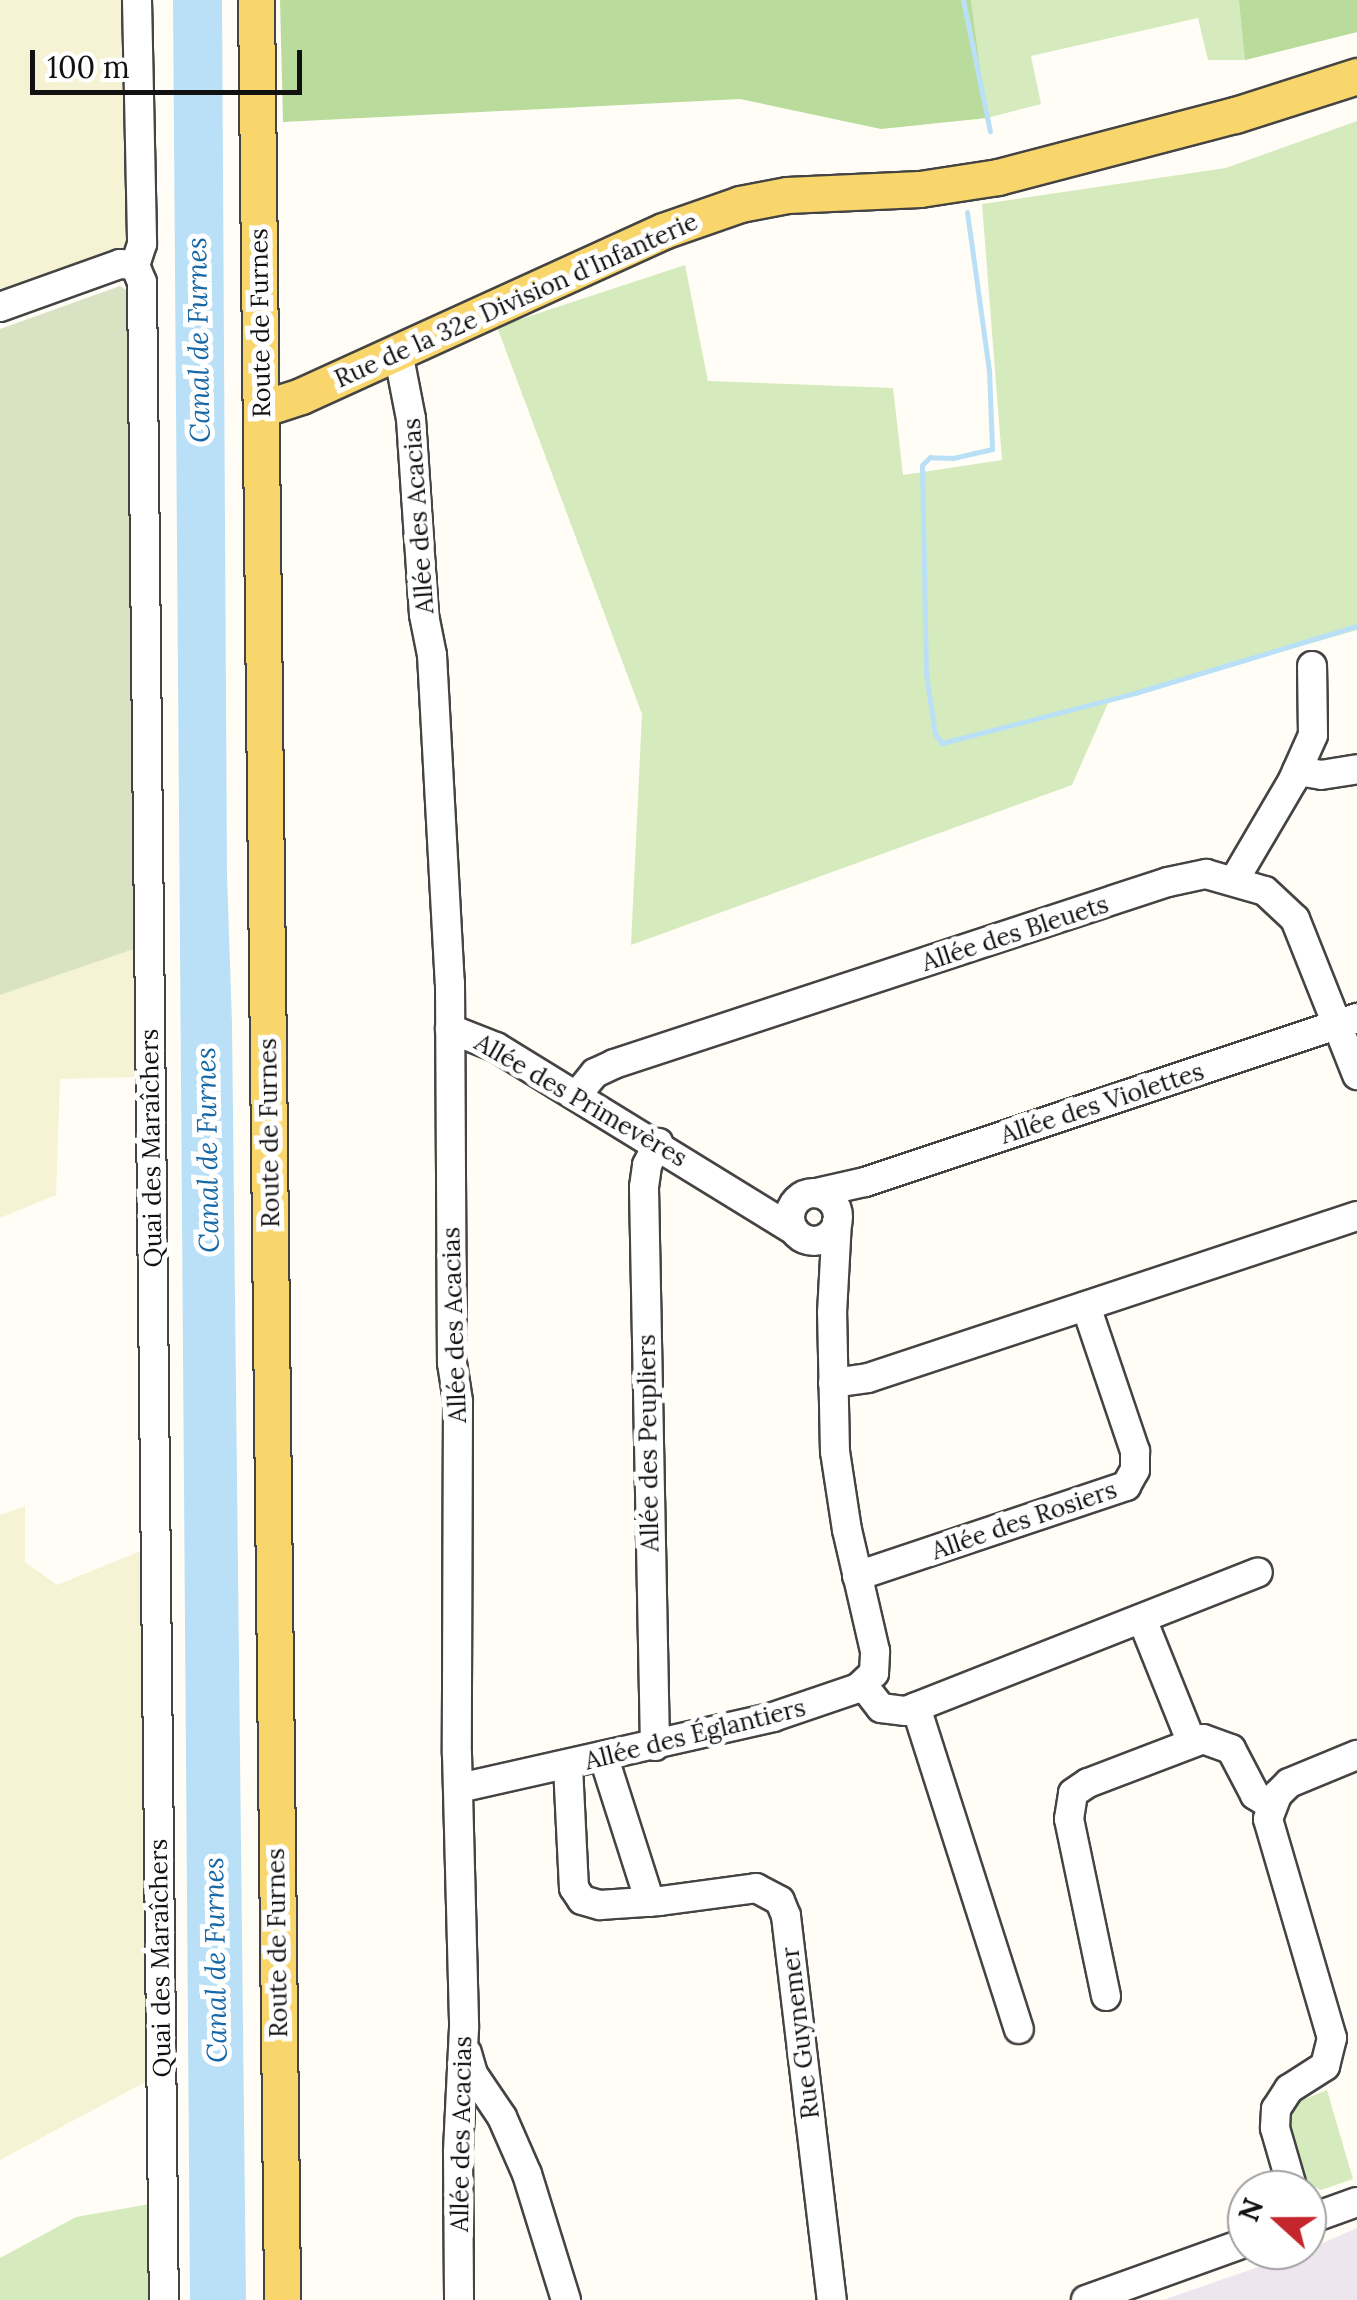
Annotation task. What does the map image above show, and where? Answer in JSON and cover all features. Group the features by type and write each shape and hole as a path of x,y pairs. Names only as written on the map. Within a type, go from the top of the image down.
{"main road":[{"name":"Route de Furnes","path":"256,0 280,2289"},
{"name":"Rue de la 32e Division d'Infanterie","path":"261,409 287,402 646,238 740,204 787,195 980,181 1220,119 1357,76"}],"street":[{"name":"Quai des Maraîchers","path":"137,0 142,244 135,265 142,282 164,2300"},
{"path":"0,306 120,264 135,265"},
{"name":"Allée des Acacias","path":"398,352 410,406 424,615 432,655 450,1029 464,2028 459,2300"},
{"path":"1235,879 1298,772 1316,722 1312,666"},
{"path":"1298,772 1321,776 1357,769"},
{"name":"Allée des Bleuets","path":"578,1095 590,1078 614,1064 1199,875 1235,879 1272,896 1295,919 1348,1022 1357,1076"},
{"name":"Allée des Violettes","path":"823,1206 865,1182 1348,1022"},
{"name":"Allée des Primevères","path":"450,1029 476,1037 578,1095 799,1234"},
{"name":"Allée des Peupliers","path":"655,1746 644,1187 647,1165 658,1144"},
{"name":"Allée des Primevères","path":"711,1176 754,1192 823,1206"},
{"path":"823,1206 791,1211 799,1234 825,1267 832,1312"},
{"path":"799,1234 824,1238 823,1206"},
{"path":"823,1206 832,1312 836,1464 876,1662 874,1673 864,1685 881,1708 896,1712 916,1708 1258,1572"},
{"path":"833,1383 868,1378 1357,1216"},
{"name":"Allée des Rosiers","path":"857,1576 1126,1486 1134,1470 1135,1451 1086,1306"},
{"path":"1142,1619 1190,1740"},
{"name":"Allée des Églantiers","path":"459,1788 773,1717 864,1685"},
{"path":"916,1708 1018,2029"},
{"path":"1106,1996 1068,1802 1088,1782 1190,1740 1208,1740 1231,1749 1255,1795 1271,1806"},
{"path":"1287,2170 1274,2122 1276,2109 1289,2090 1326,2066 1332,2038 1269,1833 1271,1806 1289,1783 1357,1755"},
{"path":"604,1758 650,1902"},
{"name":"Rue Guynemer","path":"568,1766 575,1892 595,1904 650,1902 756,1888 772,1893 782,1906 832,2300"},
{"path":"464,2028 473,2074 495,2106 534,2191 566,2300"},
{"path":"461,2108 475,2100 495,2106"},
{"path":"1327,2213 1357,2202"},
{"path":"1086,2300 1227,2249"}],"shaded area":[{"path":"0,0 132,0 135,204 125,248 0,294"},
{"path":"134,949 140,1077 60,1079 56,1195 0,1218 0,995"},
{"path":"25,1506 25,1562 57,1585 141,1551 147,2081 0,2160 0,1515"},
{"path":"1357,2228 1357,2300 1163,2300 1249,2270 1327,2270 1327,2241"}],"green space":[{"path":"280,0 971,0 987,118 881,129 740,99 283,122"},
{"path":"971,0 1357,0 1357,32 1245,60 1208,60 1198,18 1031,56 1041,104 987,118"},
{"path":"1239,0 1357,0 1357,32 1245,60"},
{"path":"1357,121 1357,630 1109,701 1072,785 631,945 642,714 497,327 685,265 708,381 893,388 903,475 1002,460 982,204 1226,168"},
{"path":"120,286 128,291 134,949 0,995 0,329"},
{"path":"1327,2090 1353,2179 1327,2188 1327,2170 1303,2170 1289,2124 1295,2103"},
{"path":"150,2204 151,2300 0,2300 0,2258 76,2217"}],"water":[{"name":"Canal de Furnes","path":"173,0 222,0 227,875 232,1024 246,2300 190,2300"}],"waterway":[{"path":"963,0 990,131"},
{"path":"967,212 989,370 992,449 953,458 930,457 922,465 926,674 935,734 942,743 1135,693 1357,626"}]}
